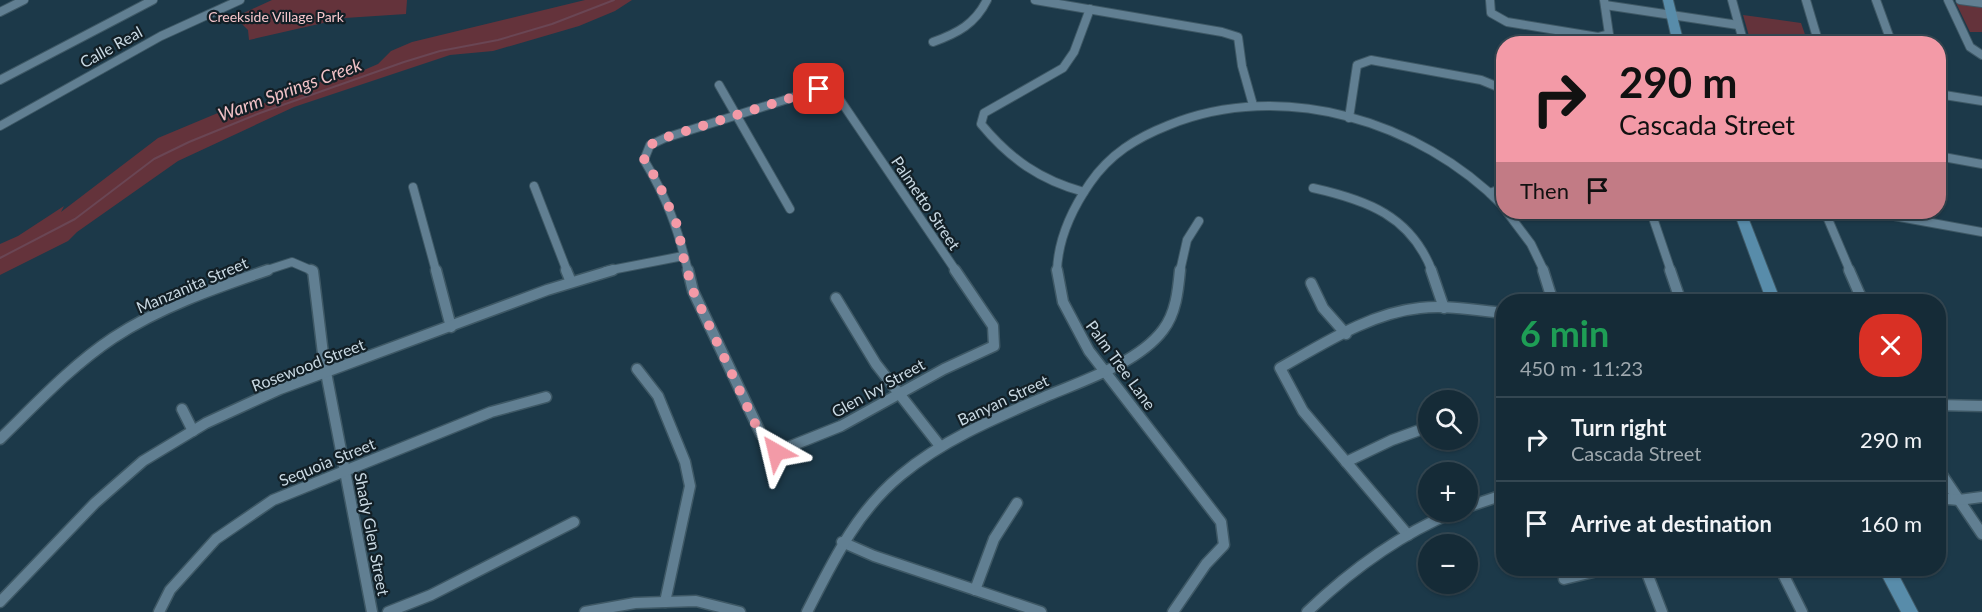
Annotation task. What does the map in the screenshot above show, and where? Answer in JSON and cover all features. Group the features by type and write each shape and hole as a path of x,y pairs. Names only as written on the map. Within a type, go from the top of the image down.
{"main road":[{"path":"1668,0 1676,36"},
{"path":"1743,219 1771,294"},
{"path":"1890,576 1910,612"}],"street":[{"path":"0,12 24,0"},
{"name":"Calle Real","path":"0,80 153,0"},
{"name":"Calle Real","path":"0,126 161,36 240,0"},
{"path":"933,42 965,30 977,19 987,0"},
{"path":"1035,0 1222,32 1238,37 1242,66 1253,105"},
{"path":"1490,0 1491,13 1507,22 1592,36"},
{"path":"1732,0 1741,36"},
{"path":"1806,0 1817,36"},
{"path":"1876,0 1889,36"},
{"path":"1948,0 1970,47 1982,55"},
{"path":"1960,0 1982,3"},
{"path":"1602,36 1609,34 1604,2 1670,16 1737,25"},
{"path":"1084,192 1036,176 1012,158 981,124 984,113 1006,103 1063,68 1074,52 1090,9"},
{"path":"1349,118 1358,65 1371,60 1481,80 1496,86"},
{"path":"719,85 790,209"},
{"name":"Palmetto Street","path":"736,116 819,89 834,91 993,326 994,346"},
{"path":"1946,95 1982,102"},
{"name":"Palm Tree Lane","path":"1173,612 1206,564 1224,545 1221,522 1103,369 1068,316 1057,282 1060,243 1075,206 1093,178 1114,154 1143,136 1176,122 1219,110 1253,105 1296,108 1383,127 1422,144 1459,168 1496,199"},
{"path":"683,256 678,227 657,180 644,160 650,145 664,138 736,116"},
{"path":"1946,157 1982,164"},
{"path":"534,186 571,282"},
{"path":"412,187 451,327"},
{"path":"1313,188 1348,195 1380,207 1408,232 1426,257 1444,308"},
{"path":"1490,193 1496,191"},
{"path":"1514,219 1526,233 1544,266 1551,294"},
{"path":"1653,219 1678,294"},
{"path":"1828,219 1860,294"},
{"path":"1910,219 1982,232"},
{"name":"Banyan Street","path":"807,612 842,542 875,497 920,458 940,446 1103,369 1154,340 1167,323 1178,296 1181,264 1188,239 1199,221"},
{"name":"Glen Ivy Street","path":"683,256 693,291 760,434 776,452 797,447 900,395 946,368 994,346"},
{"name":"Rosewood Street","path":"0,603 95,503 143,462 193,431 280,389 571,282 598,273 683,256"},
{"name":"Shady Glen Street","path":"292,262 313,271 326,372 372,612"},
{"name":"Manzanita Street","path":"0,439 73,369 130,327 192,298 292,262"},
{"path":"1311,283 1323,308 1346,334"},
{"path":"836,298 876,364 940,446"},
{"path":"1408,535 1303,411 1280,368 1378,319 1417,308 1496,312"},
{"path":"637,369 658,396 685,462 690,486 665,602"},
{"name":"Sequoia Street","path":"159,612 170,590 216,539 273,500 491,412 546,398"},
{"path":"1946,405 1982,406"},
{"path":"182,410 193,431"},
{"path":"1346,462 1418,431"},
{"path":"1946,481 1982,534"},
{"path":"1946,499 1959,500 1982,496"},
{"path":"1478,503 1496,497"},
{"path":"975,590 994,539 1017,503"},
{"path":"388,612 431,595 574,522"},
{"path":"1307,612 1334,585 1378,550 1434,522"},
{"path":"842,542 874,556 1041,612"},
{"path":"1564,579 1577,576"},
{"path":"1648,576 1662,612"},
{"path":"1784,576 1802,612"},
{"path":"585,612 635,603 696,601 740,612"}],"green space":[{"name":"Creekside Village Park","path":"272,0 407,0 406,14 345,18 249,40 248,30 235,17"},
{"path":"585,0 632,0 615,11 579,26 493,51 450,55 294,107 178,161 77,232 68,241 0,275 0,244 18,236 64,206 61,212 158,138 237,105 266,103 324,80 364,70 378,64 391,51 412,42"},
{"path":"1956,3 1982,7 1982,32 1970,32"},
{"path":"1743,15 1801,23 1806,36 1749,36"}],"waterway":[{"name":"Warm Springs Creek","path":"0,258 75,219 154,159 189,142 260,113 404,62 440,51 498,40 552,24 614,0"}],"route":[{"path":"776,452 760,434 693,291 678,227 657,180 644,160 650,145 664,138 819,89"}]}
